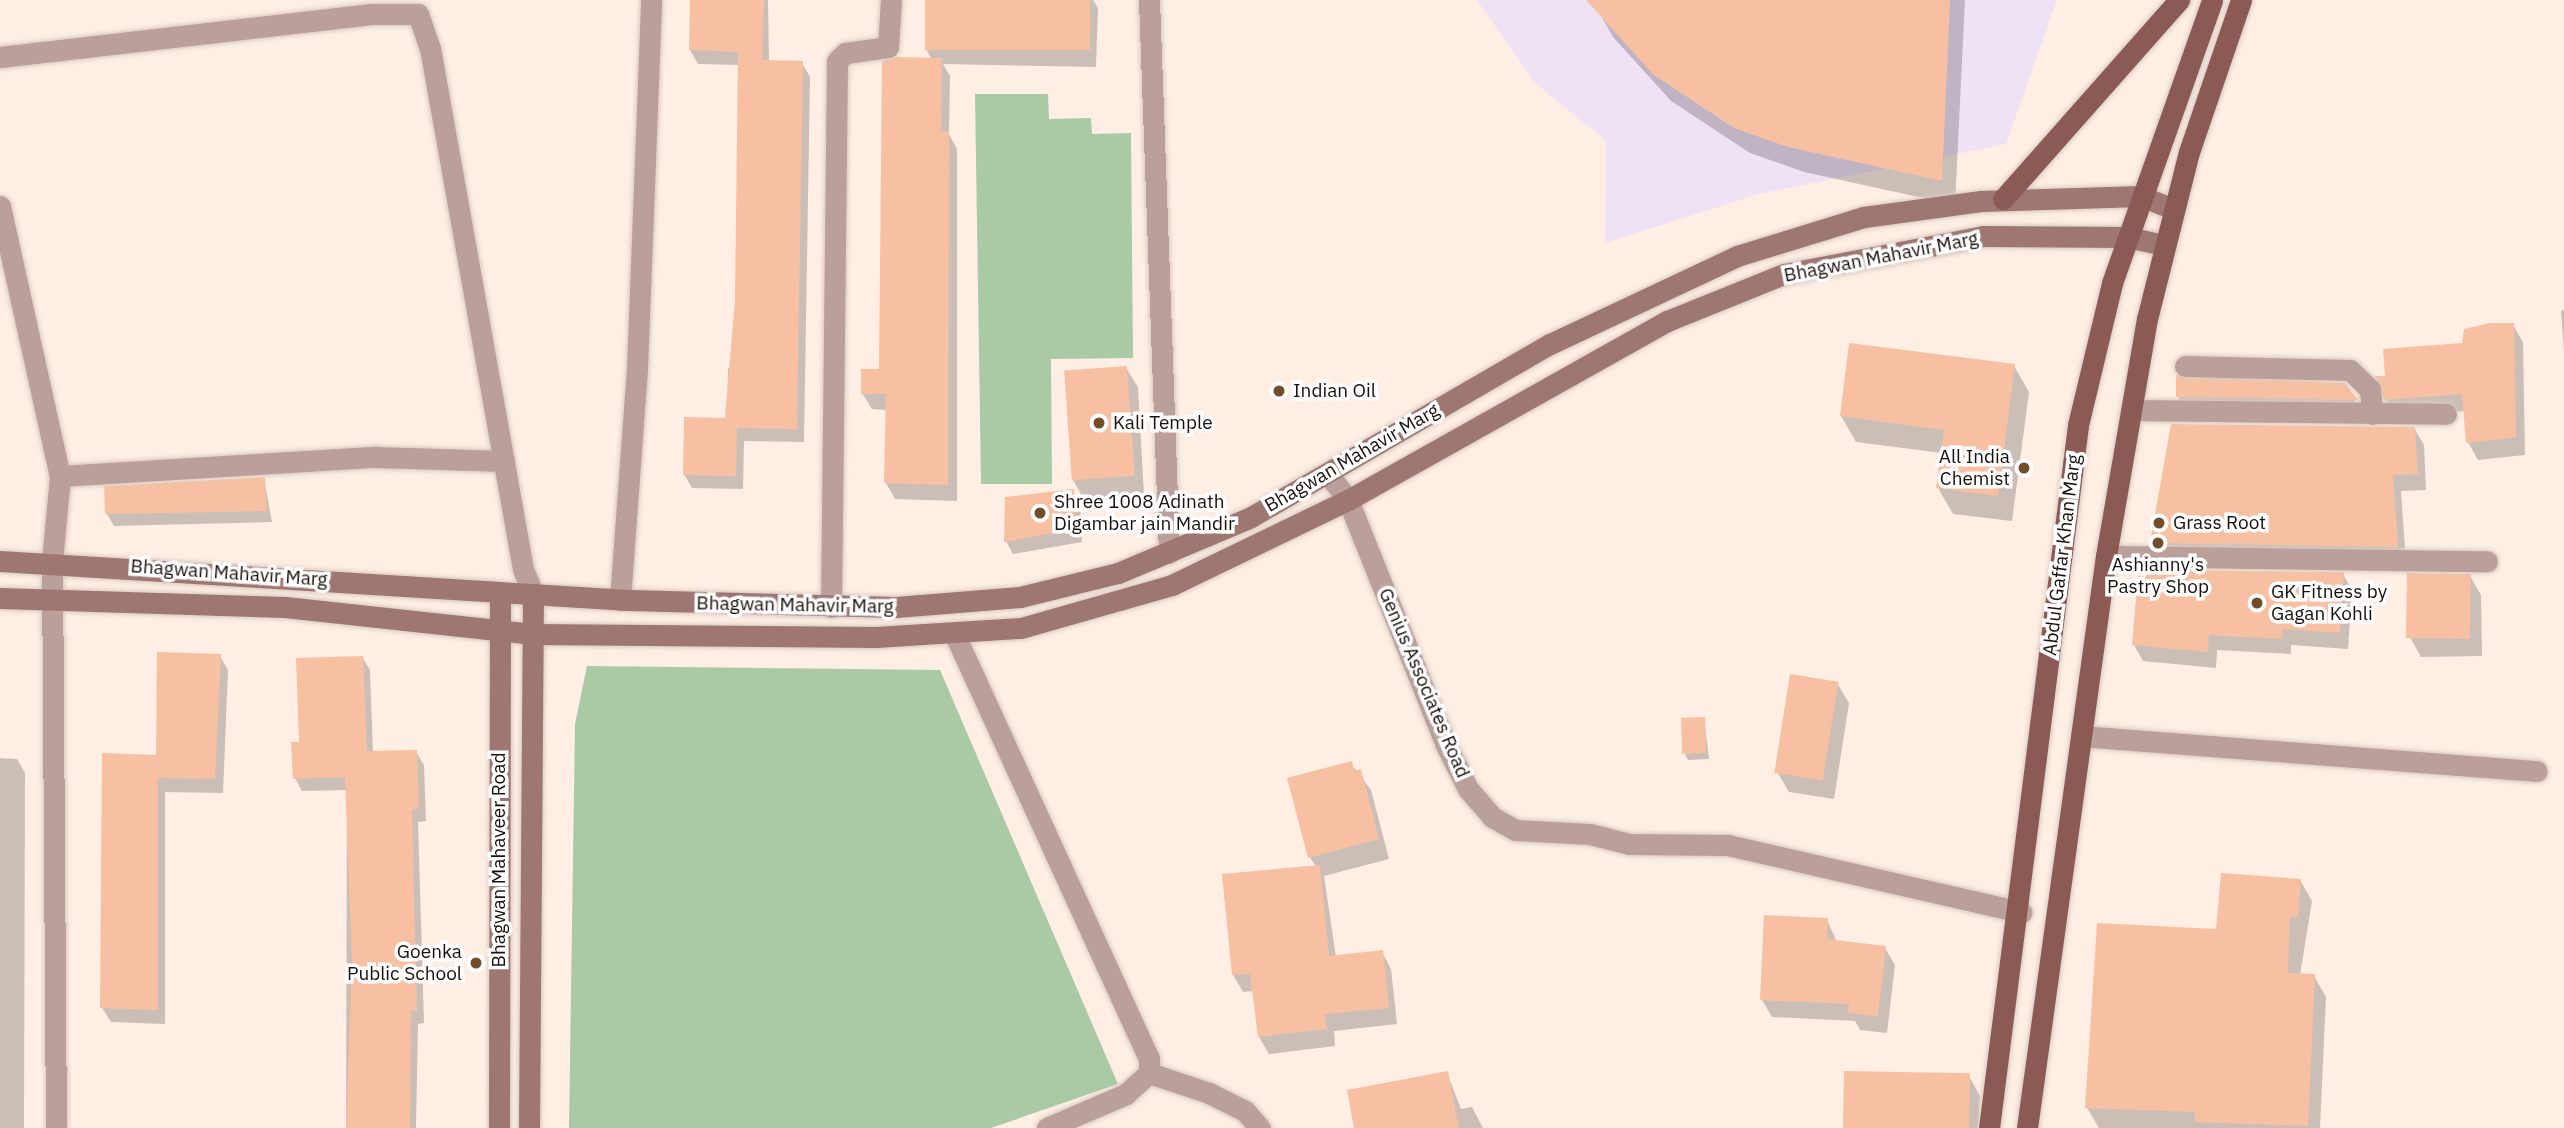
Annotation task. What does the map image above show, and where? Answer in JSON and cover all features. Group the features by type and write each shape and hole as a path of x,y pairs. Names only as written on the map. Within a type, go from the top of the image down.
{"main road":[{"path":"2003,199 2179,0"},
{"name":"Abdul Gaffar Khan Marg","path":"1989,1128 2021,912 2078,425 2127,237 2212,0"},
{"path":"2028,1128 2106,556 2131,410 2173,209 2241,0"}],"street":[{"path":"620,600 637,369 650,0"},
{"path":"831,607 837,61 845,53 888,47 891,0"},
{"path":"1149,0 1169,553"},
{"path":"0,57 370,14 418,14 430,47 504,461 533,594"},
{"name":"Bhagwan Mahavir Marg","path":"0,561 52,562 620,600 831,607 1020,597 1169,553 1328,474 1550,344 1692,273 1864,217 2003,199 2141,196 2173,209"},
{"path":"0,206 60,476 52,562 56,1128"},
{"name":"Bhagwan Mahavir Marg","path":"0,598 285,607 534,634 955,635 1021,628 1135,598 1348,500 1667,321 1784,274 1983,236 2127,237 2164,245"},
{"path":"2185,366 2350,370 2370,389 2372,414"},
{"path":"2131,410 2446,414"},
{"path":"60,476 375,457 504,461"},
{"name":"Genius Associates Road","path":"1328,474 1348,500 1447,747 1468,789 1492,817 1515,830 1590,834 1629,844 1728,845 2021,912"},
{"path":"2106,556 2487,561"},
{"name":"Bhagwan Mahaveer Road","path":"499,1128 500,592"},
{"name":"Bhagwan Mahaveer Road","path":"529,1128 533,594"},
{"path":"955,635 1143,1036 1149,1073"},
{"path":"2081,736 2537,771"},
{"path":"1047,1128 1126,1094 1149,1073"},
{"path":"1149,1073 1209,1093 1245,1111 1260,1128"}],"shaded area":[{"path":"1477,0 2057,0 2006,144 1759,194 1605,243 1606,141 1534,82"}],"green space":[{"path":"975,94 1048,94 1049,119 1091,118 1092,134 1131,133 1133,358 1051,359 1052,484 981,484"},
{"path":"587,666 940,670 1118,1084 991,1128 569,1128 575,724"}],"building":[{"path":"690,0 764,0 762,60 803,61 797,429 737,428 736,476 683,475 684,417 725,418 735,300 738,52 689,50"},
{"path":"925,0 1090,0 1090,50 925,50"},
{"path":"1586,0 1950,0 1942,181 1788,147 1734,128 1654,75"},
{"path":"896,57 942,58 941,131 949,131 948,485 884,483 886,394 861,394 861,369 879,369 882,61"},
{"path":"2491,323 2514,323 2516,437 2466,443 2462,394 2384,400 2375,376 2385,376 2383,349 2462,343 2464,329"},
{"path":"1849,343 2015,364 1998,496 1936,488 1944,430 1840,416"},
{"name":"Kali Temple","path":"1127,366 1135,476 1072,480 1064,370"},
{"path":"2176,375 2345,383 2358,400 2176,397"},
{"path":"2171,424 2415,427 2418,474 2393,475 2398,547 2150,543"},
{"path":"265,477 267,511 105,514 104,486"},
{"name":"Shree 1008 Adinath Digambar jain Mandir","path":"1074,489 1076,529 1004,542 1005,497"},
{"path":"2147,570 2344,572 2340,633 2283,629 2282,639 2209,635 2208,652 2132,645 2138,576 2146,577"},
{"path":"2407,573 2471,574 2470,639 2406,638"},
{"path":"157,652 221,654 215,779 158,778 158,1010 100,1008 102,753 156,755"},
{"path":"363,656 367,751 417,750 419,809 412,809 417,1011 411,1011 410,1128 346,1128 352,962 345,777 293,779 291,742 299,742 296,658"},
{"path":"1790,674 1838,682 1823,780 1774,773"},
{"path":"1705,717 1706,753 1682,754 1681,718"},
{"path":"1352,761 1354,771 1361,769 1379,839 1308,858 1287,778"},
{"path":"1320,865 1329,956 1383,950 1389,1008 1325,1014 1327,1029 1258,1037 1250,974 1232,975 1222,874"},
{"path":"2221,873 2301,879 2298,917 2290,917 2288,973 2315,974 2308,1126 2195,1122 2195,1112 2085,1108 2097,923 2216,929"},
{"path":"1764,915 1828,918 1827,939 1886,946 1878,1016 1848,1013 1849,1004 1760,1000"},
{"path":"1448,1071 1459,1128 1354,1128 1347,1090"},
{"path":"1844,1071 1970,1073 1969,1128 1843,1128"}],"place":[{"name":"Indian Oil","path":"1279,391"},
{"name":"Kali Temple","path":"1099,423"},
{"name":"All India Chemist","path":"2024,468"},
{"name":"Shree 1008 Adinath Digambar jain Mandir","path":"1040,513"},
{"name":"Grass Root","path":"2159,523"},
{"name":"Ashianny's Pastry Shop","path":"2158,543"},
{"name":"GK Fitness by Gagan Kohli","path":"2257,603"},
{"name":"Goenka Public School","path":"476,963"}]}
